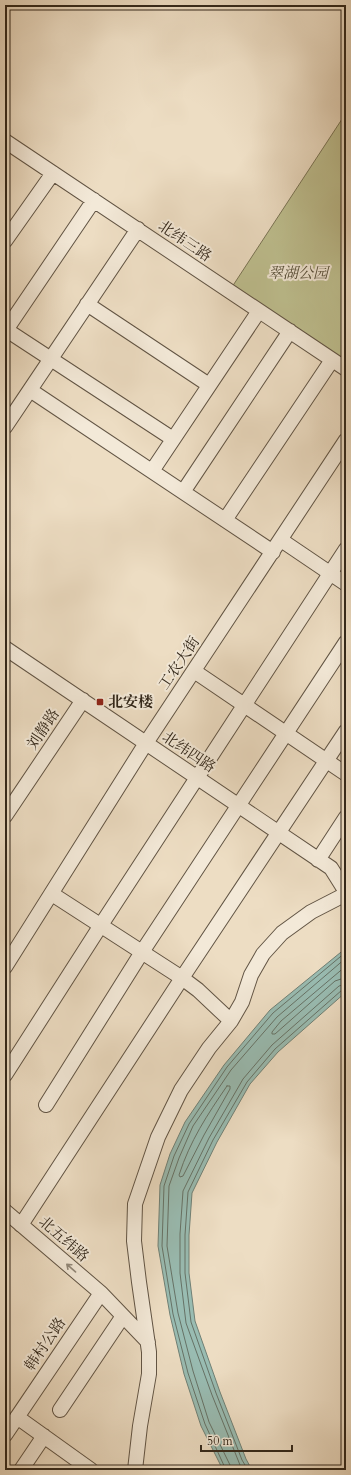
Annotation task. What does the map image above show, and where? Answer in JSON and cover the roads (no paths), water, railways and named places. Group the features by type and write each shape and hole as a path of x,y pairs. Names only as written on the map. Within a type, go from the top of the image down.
{"street":[{"name":"北纬三路","path":"7,146 53,173 346,369"},
{"path":"5,241 53,173"},
{"path":"94,200 6,330 173,439"},
{"path":"5,427 138,229"},
{"path":"87,304 209,385"},
{"path":"152,471 259,311"},
{"path":"183,492 290,331"},
{"path":"225,520 332,360"},
{"path":"30,390 273,552"},
{"name":"工农大街","path":"5,953 142,745 194,671 346,440"},
{"path":"281,540 346,584"},
{"path":"5,1075 346,549"},
{"path":"46,1105 142,952 346,642"},
{"name":"北纬四路","path":"5,648 142,745 197,777 331,868 346,893"},
{"name":"北纬四路","path":"5,656 81,703"},
{"path":"194,671 346,774"},
{"name":"刘静路","path":"5,816 81,703"},
{"path":"21,1225 278,832 346,731"},
{"name":"工农大街","path":"5,967 52,894 142,745"},
{"path":"318,860 346,817"},
{"path":"136,1470 140,1426 149,1374 149,1352 134,1241 135,1204 158,1137 182,1090 209,1048 231,1021 242,1002 251,975 263,954 282,933 311,912 346,893"},
{"path":"52,894 182,978 198,990 231,1021"},
{"name":"北五纬路","path":"5,1211 101,1293 148,1342"},
{"name":"韩村公路","path":"5,1435 101,1293"},
{"path":"60,1410 123,1316"},
{"path":"17,1417 44,1436 82,1467"},
{"path":"21,1470 44,1436"}],"water":[{"path":"346,948 346,992 278,1052 250,1084 217,1142 192,1193 189,1235 189,1273 195,1321 220,1392 246,1459 252,1470 223,1470 201,1426 184,1374 170,1315 158,1246 160,1185 170,1154 185,1122 224,1065 270,1010"}],"place":[{"name":"北安楼","path":"100,702"}],"park label":[{"name":"翠湖公园","path":"298,273"}]}
